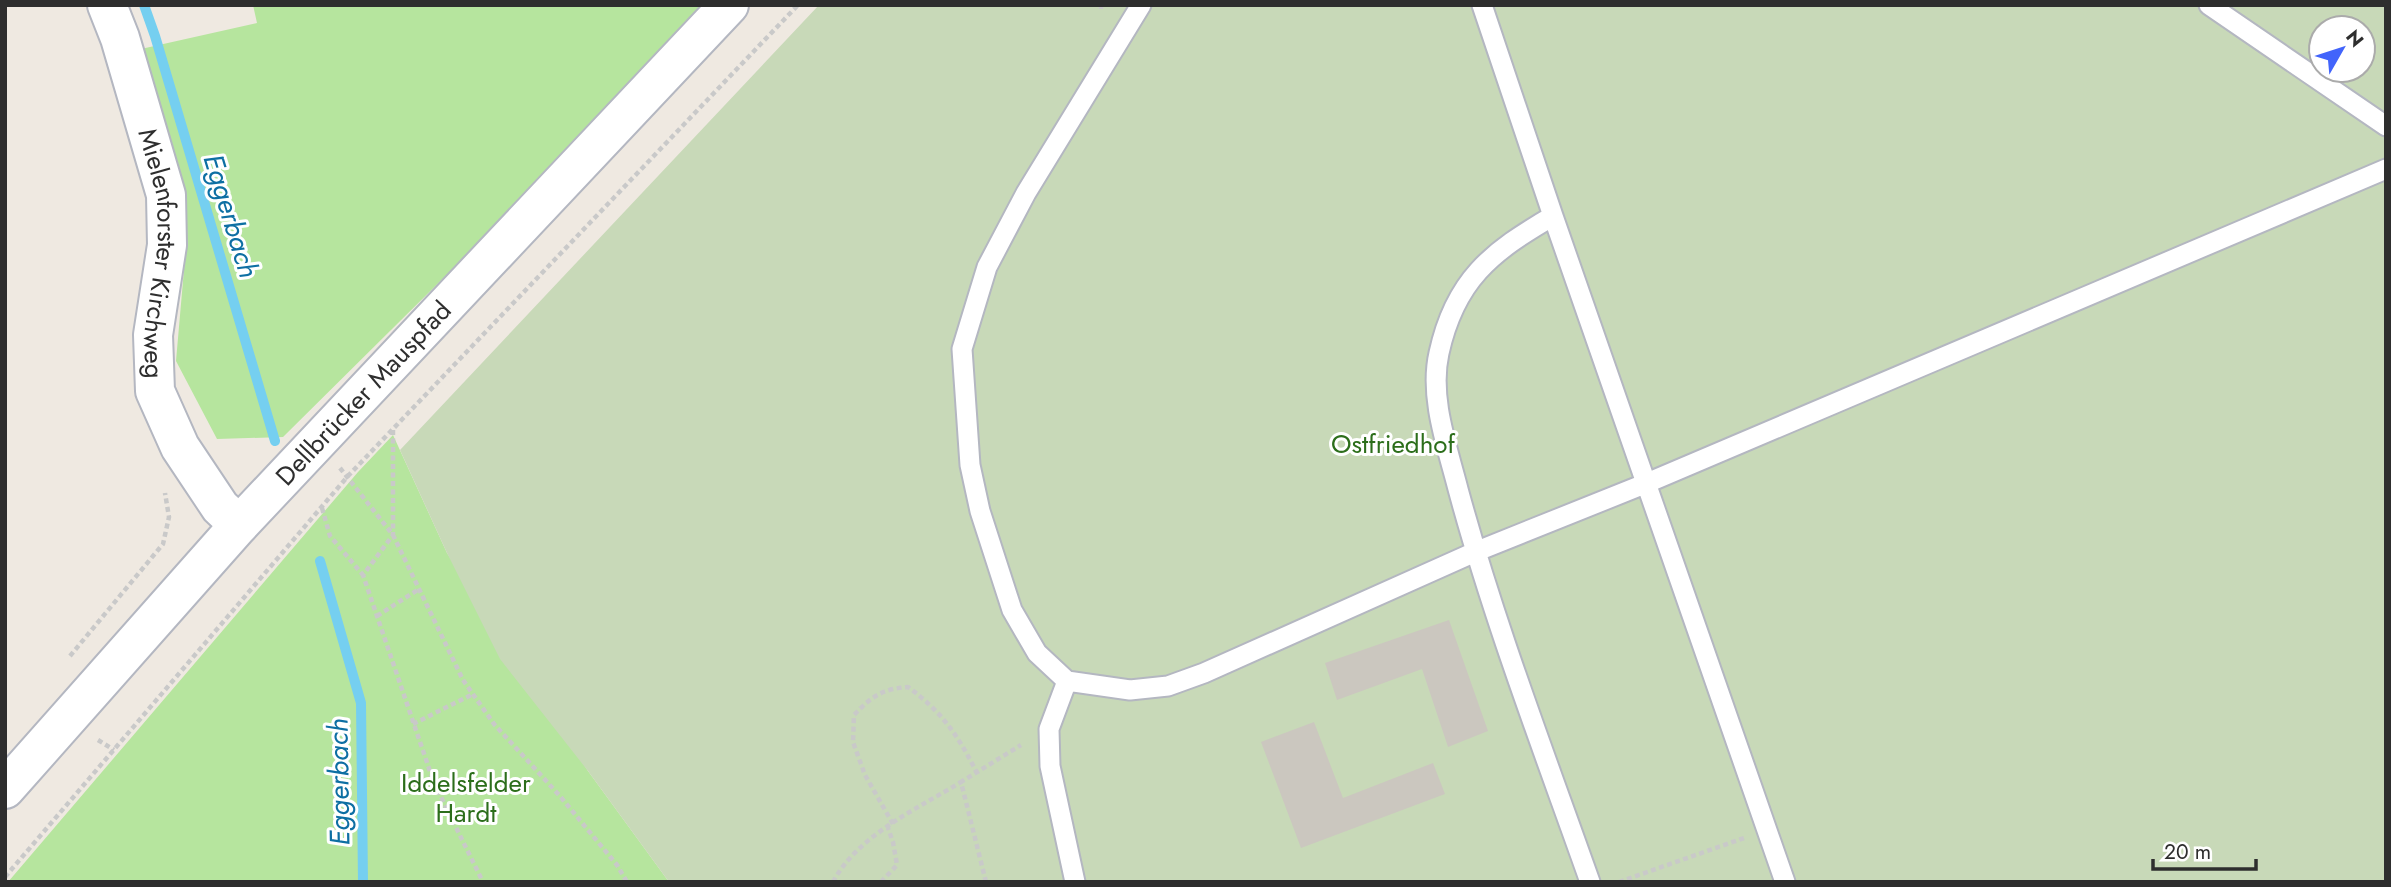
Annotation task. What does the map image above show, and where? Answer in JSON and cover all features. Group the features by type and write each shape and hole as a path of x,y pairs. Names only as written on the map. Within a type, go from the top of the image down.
{"main road":[{"name":"Mielenforster Kirchweg","path":"107,5 120,38 166,195 167,245 153,335 155,391 180,447 220,507 239,525"},
{"name":"Dellbrücker Mauspfad","path":"5,789 239,525 729,5"}],"lane":[{"path":"1141,5 1026,193 987,268 962,349 970,465 980,511 1012,610 1037,653 1066,681 1130,690 1168,686 1204,673 1475,552 1647,483 2386,169"},
{"path":"1482,5 1785,882"},
{"path":"2209,5 2386,126"},
{"path":"1553,216 1513,239 1484,263 1460,294 1448,321 1438,356 1436,389 1444,436 1475,552 1590,882"},
{"path":"1066,681 1049,729 1050,766 1075,882"}],"path":[{"path":"5,877 348,476 798,5"},
{"path":"363,575 393,535 393,429"},
{"path":"315,444 348,476 393,535 463,680 494,724 559,796 617,865 627,882"},
{"path":"322,508 330,536 363,575 434,783 484,882"},
{"path":"377,616 419,589"},
{"path":"881,882 897,865 890,826 865,775 853,742 854,715 870,698 890,688 908,687 931,703 948,723 976,771"},
{"path":"413,724 473,694"},
{"path":"833,882 842,864 890,826 976,771 1049,729"},
{"path":"961,782 986,882"},
{"path":"1619,882 1767,830"}],"green space":[{"path":"253,5 704,5 605,118 283,437 217,439 176,361 185,258 177,197 141,49 257,23"},
{"name":"Ostfriedhof","path":"819,5 2386,5 2386,882 669,882 588,771 500,659 400,450"},
{"name":"Iddelsfelder Hardt","path":"393,435 447,553 588,771 669,882 8,882 358,472"}],"building":[{"path":"1449,620 1488,731 1448,747 1422,669 1337,700 1325,663"},
{"path":"1314,722 1343,798 1433,763 1445,794 1301,848 1261,742"}],"waterway":[{"name":"Eggerbach","path":"144,5 275,441"},
{"name":"Eggerbach","path":"320,561 361,703 363,882"}]}
